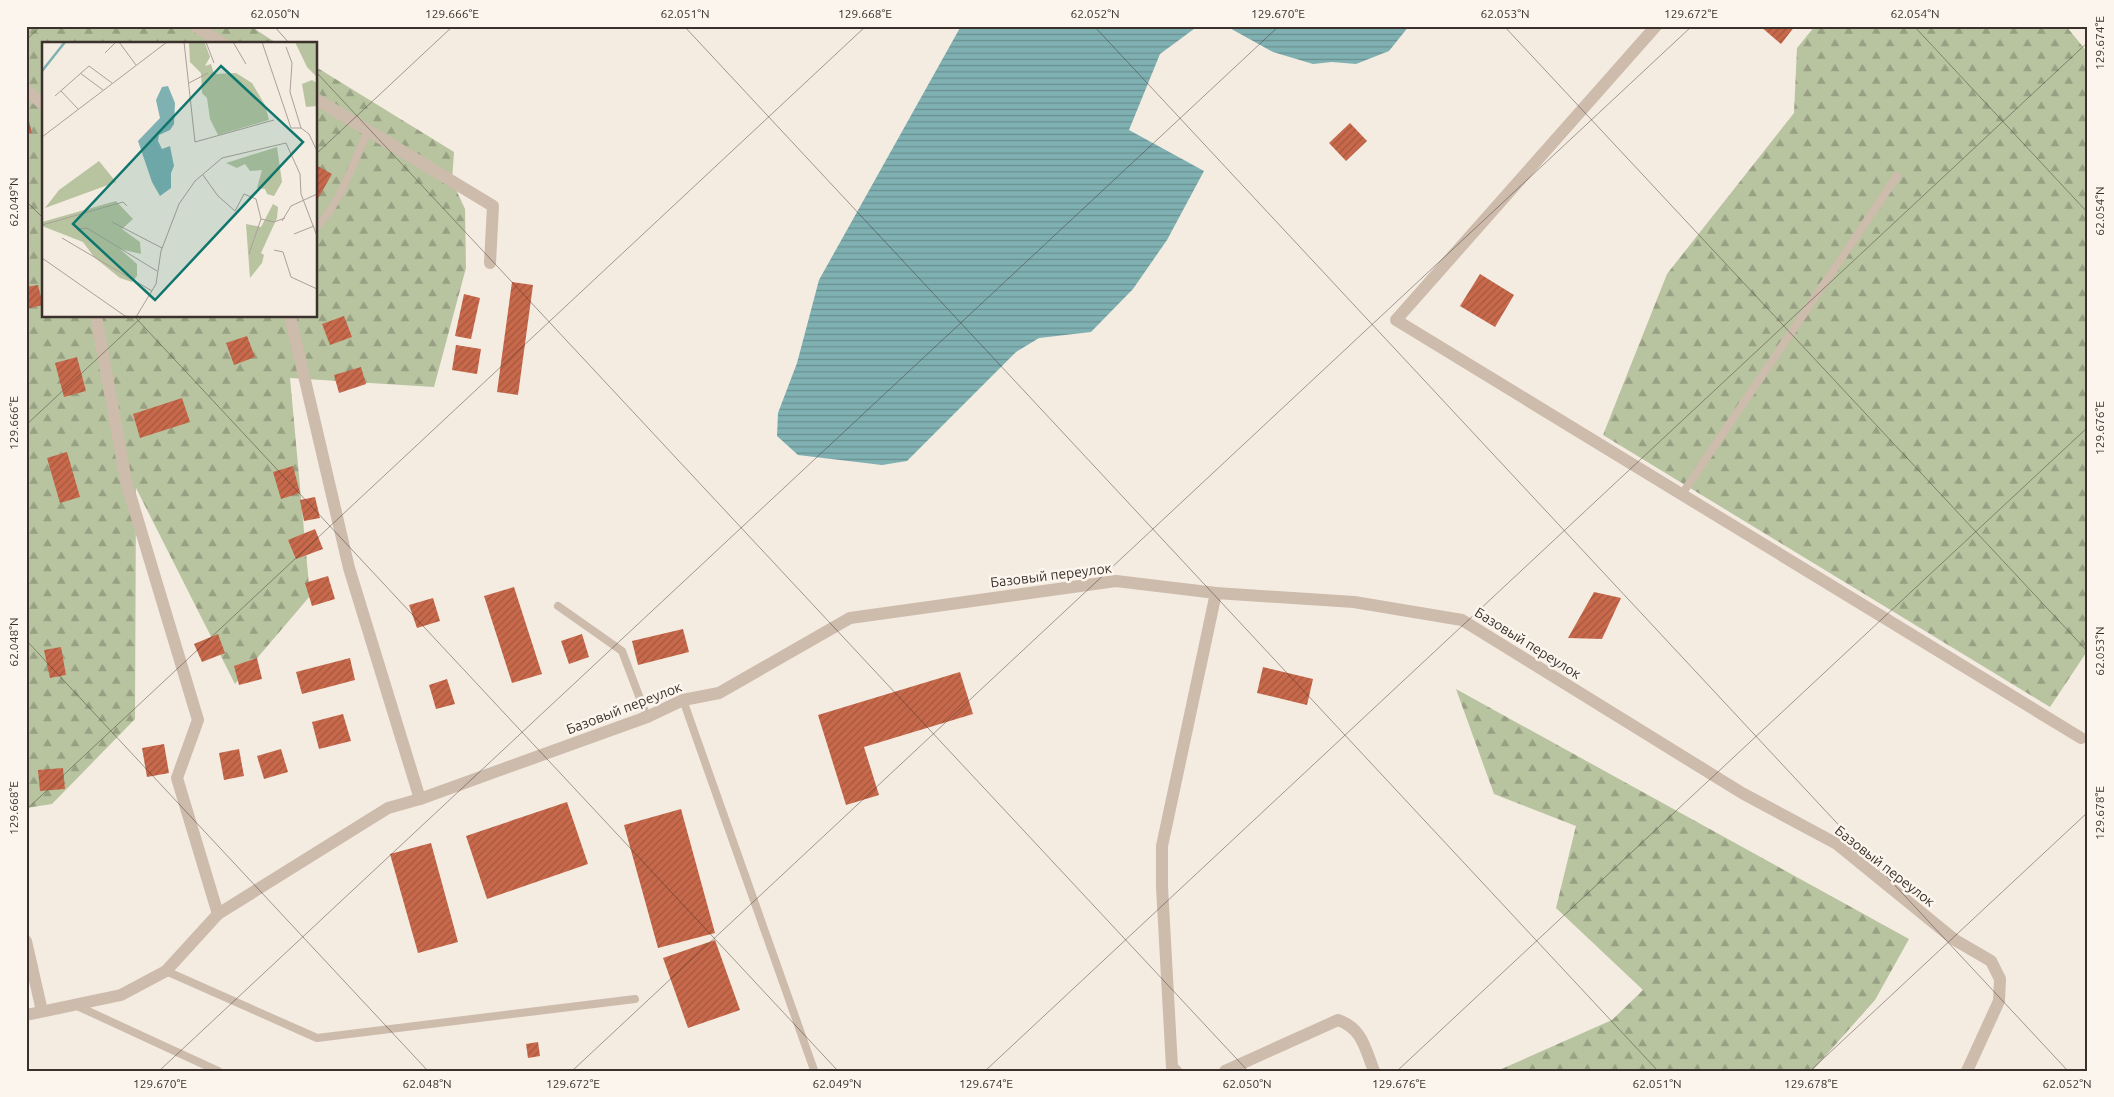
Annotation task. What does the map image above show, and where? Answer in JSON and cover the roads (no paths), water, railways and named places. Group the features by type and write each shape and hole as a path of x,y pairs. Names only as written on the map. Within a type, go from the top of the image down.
{"street":[{"path":"195,26 221,42"},
{"path":"1656,26 1396,320 2081,738"},
{"path":"26,90 42,104"},
{"path":"318,100 493,206 490,263"},
{"path":"96,318 126,482 198,720 177,778 218,914"},
{"path":"290,318 349,568 420,798"},
{"name":"Базовый переулок","path":"26,1015 121,995 166,971 218,914 388,808 647,717 683,700 719,693 850,618 1116,581 1216,593 1354,602 1462,620 1742,793 1836,844 1955,940 1991,961 2000,979 1999,1001 1967,1071"},
{"path":"1176,1071 1172,1066 1162,887 1162,846 1216,593"},
{"path":"26,941 42,1011"},
{"path":"1224,1071 1338,1020 1351,1024 1360,1037 1374,1071"}],"lane":[{"path":"318,225 325,219 338,195 368,130"},
{"path":"1682,494 1896,176"},
{"path":"558,606 622,651 647,717"},
{"path":"683,700 814,1070"},
{"path":"166,971 317,1038 635,999"},
{"path":"73,1005 218,1071"}],"water":[{"path":"961,26 1198,26 1160,54 1129,130 1204,171 1167,240 1133,289 1091,332 1039,338 1016,352 907,461 882,465 798,455 777,436 778,413 797,363 819,280"},
{"path":"1226,26 1409,26 1389,51 1356,64 1332,62 1313,64 1273,52"}]}
